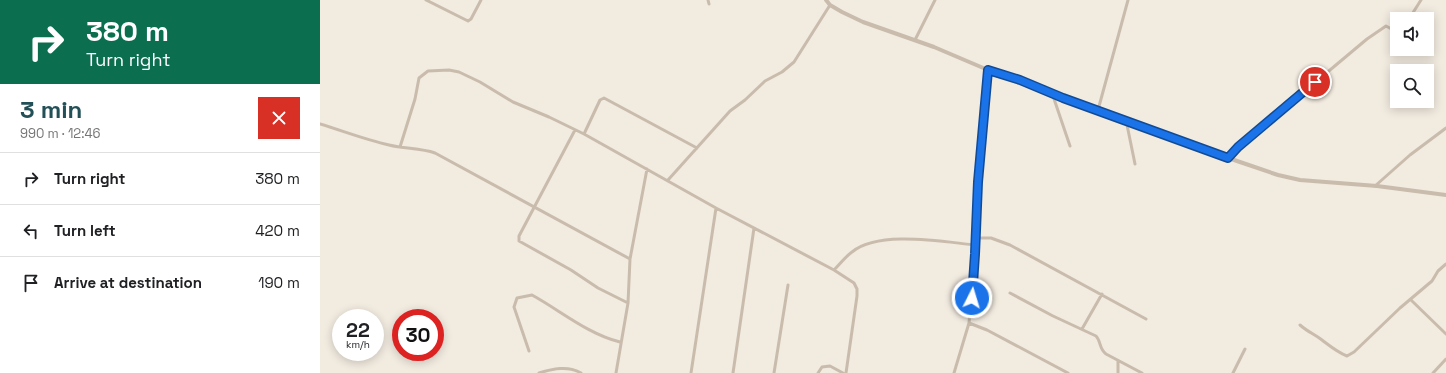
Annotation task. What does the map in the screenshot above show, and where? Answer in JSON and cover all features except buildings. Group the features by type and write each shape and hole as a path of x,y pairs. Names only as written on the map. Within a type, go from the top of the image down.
{"street":[{"path":"426,0 468,21 471,19 481,0"},
{"path":"708,0 709,4"},
{"path":"826,0 830,5 863,22 934,47 988,70 1020,80 1228,158 1278,175 1295,179 1418,190 1446,195"},
{"path":"915,40 935,0"},
{"path":"1098,110 1128,0"},
{"path":"1414,12 1422,0"},
{"path":"668,180 730,112 765,82 782,72 794,62 830,5"},
{"path":"1228,158 1238,147 1342,58 1371,35 1386,26 1390,27"},
{"path":"400,147 415,99 419,78 428,71 449,70 459,72 480,82 513,102 584,134 716,208 834,270 854,284 857,289 856,310 846,373"},
{"path":"954,373 969,323 976,245 978,182 988,70"},
{"path":"1052,93 1070,146"},
{"path":"584,134 600,100 604,98 697,148"},
{"path":"1126,120 1135,164"},
{"path":"320,124 392,146 424,149 435,153 630,259"},
{"path":"1374,186 1410,155 1446,128"},
{"path":"575,130 519,236 521,243 571,270 598,288 628,303"},
{"path":"616,373 620,342 628,303 630,259 647,169"},
{"path":"691,373 716,208"},
{"path":"733,373 754,228"},
{"path":"834,270 852,252 867,245 881,241 900,238 976,245"},
{"path":"976,238 991,238 1010,244 1146,319"},
{"path":"1300,325 1309,333 1320,338 1338,352 1347,356 1354,352 1400,308 1432,281 1438,271 1446,264"},
{"path":"774,373 788,285"},
{"path":"1010,293 1053,316 1096,336 1099,340 1100,347 1104,352 1142,373"},
{"path":"1082,329 1102,294"},
{"path":"530,351 514,306 517,298 532,295 609,340 620,342"},
{"path":"1411,300 1446,334"},
{"path":"969,323 987,330 1068,373"},
{"path":"1233,373 1245,349"},
{"path":"1433,373 1446,359"},
{"path":"1118,361 1118,373"},
{"path":"818,373 822,367 830,366 843,373"},
{"path":"539,373 563,368 576,370 581,373"}],"route":[{"path":"972,298 978,182 988,70 1020,80 1063,98 1228,158 1238,147 1315,82"}]}
